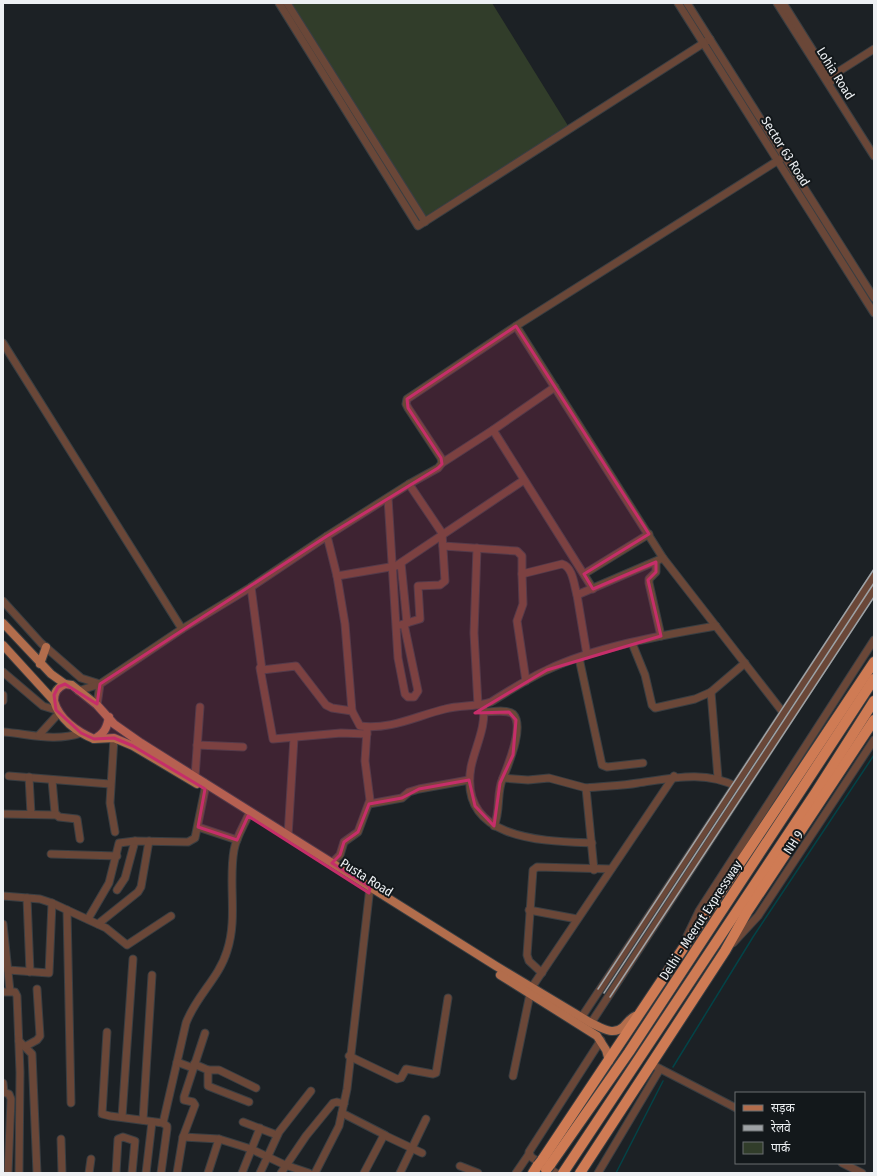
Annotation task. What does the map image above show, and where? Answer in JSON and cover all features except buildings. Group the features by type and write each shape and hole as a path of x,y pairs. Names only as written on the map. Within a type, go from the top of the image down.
{"highway":[{"path":"544,1168 608,1061 874,662"},
{"name":"Delhi - Meerut Expressway","path":"544,1168 629,1052 874,679"},
{"name":"Delhi - Meerut Expressway","path":"562,1173 816,792 874,701"},
{"path":"580,1173 725,951 747,912 874,720"}],"main road":[{"name":"Pusta Road","path":"3,623 51,674 65,684 72,685 97,705 114,724 131,736 195,776 204,786 248,816 496,966 601,1040"},
{"path":"3,645 54,701 58,711 81,733 94,739 102,735 108,726 109,717"},
{"path":"40,664 46,647"},
{"path":"54,701 54,695 58,687 65,684"},
{"name":"Pusta Road","path":"94,739 114,738 145,752 288,836 370,890"},
{"name":"Pusta Road","path":"531,991 604,1030 614,1031 622,1027 633,1017 640,1015"},
{"path":"601,1040 608,1061"}],"street":[{"path":"279,3 422,224"},
{"path":"287,3 422,224"},
{"name":"Sector 63 Road","path":"678,3 874,313"},
{"name":"Sector 63 Road","path":"687,3 874,298"},
{"name":"Lohia Road","path":"777,3 874,156"},
{"name":"Lohia Road","path":"783,3 874,148"},
{"path":"422,224 710,39"},
{"path":"830,77 874,49"},
{"path":"442,462 439,454 406,404 407,398 516,326 784,156"},
{"path":"516,326 663,558 789,719"},
{"path":"3,343 182,629"},
{"path":"78,691 100,684 182,629 251,587 327,536 409,484 438,468 442,462 493,430 555,387"},
{"path":"493,430 594,589"},
{"path":"337,576 391,567 401,563 524,480"},
{"path":"396,626 420,619 418,586 440,585 445,581 442,534 409,484"},
{"path":"388,498 391,567 403,690 408,697 414,697 418,692 406,624 401,563"},
{"path":"584,574 649,534"},
{"path":"327,536 337,576 345,624 352,711 360,726 393,726 444,709 482,708 508,712 513,715 516,720 516,737 513,755 500,783 499,810 494,826"},
{"path":"443,546 517,551 522,556 523,604 517,621 526,681"},
{"path":"477,548 474,633 482,708 469,780 470,791 475,806 483,817 494,826 541,840 592,843"},
{"path":"577,595 594,589 663,558"},
{"path":"656,562 656,572 649,580 649,583 661,636"},
{"path":"522,574 562,564 569,569 577,595 587,655"},
{"path":"581,1018 874,576"},
{"path":"251,587 260,668 273,739 341,733 367,734"},
{"path":"591,1024 874,589"},
{"path":"3,601 46,647 81,678 100,684"},
{"path":"482,708 547,670 578,658 632,642 716,626"},
{"path":"677,956 699,911 874,640"},
{"path":"632,642 643,670 652,705 655,708 695,699 711,692 745,663"},
{"path":"578,658 602,765 607,767 643,763"},
{"path":"260,668 265,671 287,666 296,666 326,705 352,711"},
{"path":"3,672 43,706 58,711 39,735"},
{"path":"97,705 100,684"},
{"path":"711,692 718,778"},
{"path":"3,695 3,701"},
{"path":"38,702 54,701"},
{"path":"195,776 200,707"},
{"path":"332,864 340,855 344,842 358,832 369,804 370,794 365,761 367,726"},
{"path":"3,732 39,735 48,738 67,738 81,733"},
{"path":"114,738 110,803 115,832"},
{"path":"288,836 294,738"},
{"name":"NH 9","path":"725,951 758,916 874,740"},
{"path":"198,744 242,747"},
{"path":"9,776 110,784"},
{"path":"503,778 528,780 549,778 586,788 638,783 674,776 718,778 743,790"},
{"path":"513,1076 531,991 674,776"},
{"path":"29,777 30,814"},
{"path":"52,780 56,815"},
{"path":"369,804 402,798 409,792 419,789 469,780"},
{"path":"88,919 109,883 117,856 117,849 120,843 135,841 191,842 195,838 204,786"},
{"path":"586,788 594,870"},
{"path":"3,814 56,815 77,819 80,839"},
{"path":"163,1123 177,1062 192,1009 215,976 228,951 232,920 233,860 237,840 248,816"},
{"path":"198,827 237,840"},
{"path":"118,890 125,878 135,841"},
{"path":"98,924 138,892 143,880 149,841"},
{"path":"51,854 117,856"},
{"path":"542,973 530,962 527,955 532,872 535,868 594,870 611,869"},
{"path":"315,1173 339,1126 344,1104 370,890"},
{"path":"3,896 40,899 52,903 98,924 117,935 127,945 171,916"},
{"path":"27,898 30,972"},
{"path":"8,970 49,973 52,903"},
{"path":"67,910 71,1103"},
{"path":"529,910 578,919"},
{"path":"3,924 5,961 8,970 7,991 15,992 17,996 19,1041 19,1173"},
{"path":"122,1117 134,959"},
{"path":"143,1120 152,975"},
{"path":"26,1046 37,1040 40,1036 37,989"},
{"path":"349,1056 397,1079 401,1078 406,1069 433,1074 436,1073 448,998"},
{"path":"107,1032 101,1111 106,1116 163,1123 167,1126 161,1173"},
{"path":"178,1173 183,1137 195,1105 193,1102 183,1098 205,1032"},
{"path":"516,1173 601,1040"},
{"path":"19,1041 26,1046 32,1054 37,1173"},
{"path":"177,1062 208,1070 219,1070 256,1088"},
{"path":"651,1064 735,1107"},
{"path":"598,1173 660,1069"},
{"path":"208,1070 208,1086 248,1102"},
{"path":"3,1083 3,1092 9,1094 10,1099 7,1170"},
{"path":"260,1173 277,1135 311,1090"},
{"path":"280,1173 333,1103 337,1102 344,1104"},
{"path":"342,1113 422,1153"},
{"path":"400,1173 426,1119"},
{"path":"146,1173 152,1122"},
{"path":"243,1122 277,1135"},
{"path":"242,1173 260,1128"},
{"path":"364,1173 385,1135"},
{"path":"116,1173 118,1139 123,1137 135,1141 132,1173"},
{"path":"183,1137 219,1139 251,1149 267,1155 285,1165 310,1173"},
{"path":"60,1139 62,1173"},
{"path":"208,1173 219,1139"},
{"path":"529,1154 544,1168"},
{"path":"89,1173 91,1159"},
{"path":"844,1164 862,1173"},
{"path":"460,1166 478,1173"}],"highlighted area":[{"path":"516,326 649,534 584,574 593,589 656,562 656,572 648,580 661,636 547,670 475,713 509,712 516,720 513,755 500,783 494,826 475,806 469,780 419,789 402,798 369,804 358,832 344,842 340,855 332,863 370,887 369,893 248,816 237,840 198,827 205,789 133,746 114,738 94,739 81,733 56,710 54,695 58,687 65,684 97,704 100,684 327,536 438,468 442,464 441,458 408,408 407,399"}],"green space":[{"path":"287,3 492,3 570,129 418,226"}],"waterway":[{"path":"673,1067 753,937 874,755"},
{"path":"616,1173 663,1081"}],"railway":[{"path":"598,989 874,569"},
{"path":"604,993 874,583"},
{"path":"610,997 874,597"}]}
